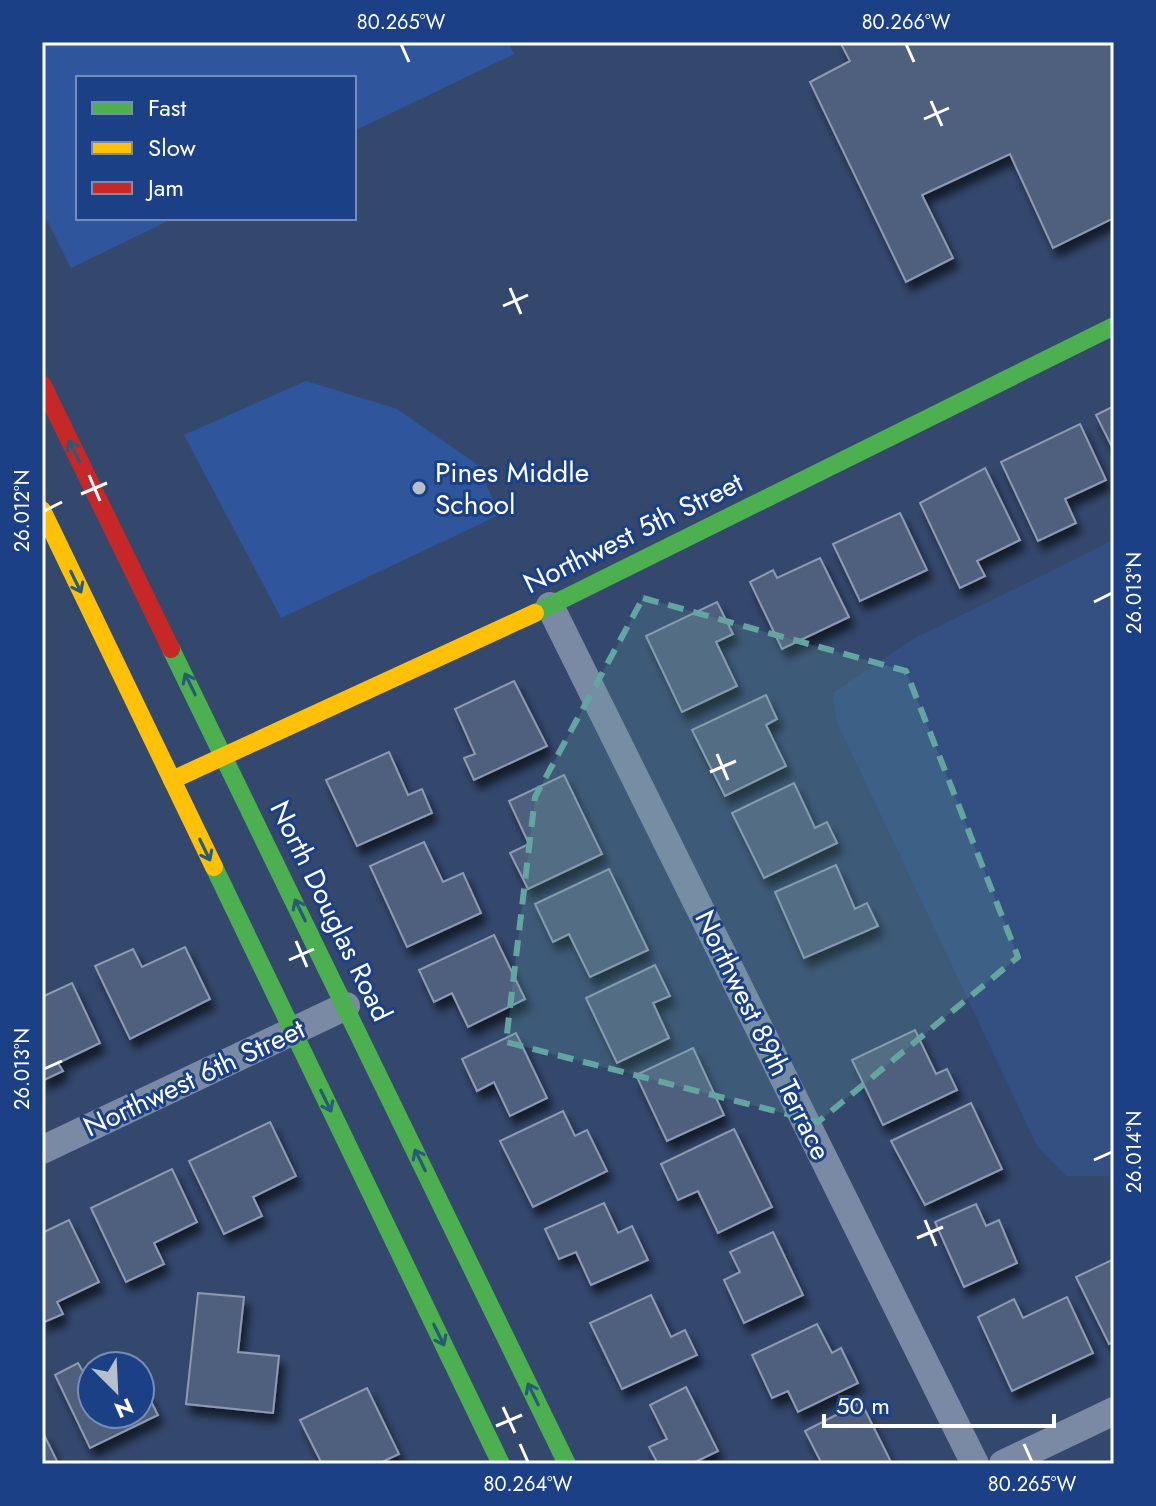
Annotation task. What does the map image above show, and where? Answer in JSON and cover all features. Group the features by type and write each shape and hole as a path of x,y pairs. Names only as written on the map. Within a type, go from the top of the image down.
{"main road":[{"name":"Northwest 5th Street","path":"172,780 550,606 1114,326"},
{"name":"North Douglas Road","path":"42,384 567,1464"},
{"path":"42,510 501,1464"}],"street":[{"name":"Northwest 89th Terrace","path":"550,606 975,1464"},
{"name":"Northwest 6th Street","path":"42,1150 346,1006"},
{"path":"1003,1464 1114,1411"}],"highlighted area":[{"path":"643,598 906,671 1018,957 818,1122 506,1042 535,797"}],"shaded area":[{"path":"42,42 508,42 514,54 356,130 356,76 76,76 76,220 170,220 71,268 42,210"},
{"path":"306,381 397,409 478,465 499,515 281,618 184,435"},
{"path":"1114,540 1114,1176 1066,1176 1037,1146 836,720 833,693 913,639"}],"building":[{"path":"840,42 1114,42 1114,218 1053,248 1010,154 922,195 953,258 906,282 810,82 850,61"},
{"path":"1114,406 1114,451 1096,415"},
{"path":"1080,424 1106,480 1065,499 1076,523 1038,541 1001,462"},
{"path":"985,468 1020,540 977,561 985,576 960,588 920,503"},
{"path":"900,513 927,570 860,601 833,544"},
{"path":"820,558 849,617 782,649 750,582 773,570 777,578"},
{"path":"717,602 733,634 716,642 737,686 682,712 646,636"},
{"path":"514,681 547,746 474,780 464,758 475,754 455,709"},
{"path":"766,695 777,719 766,725 786,766 725,796 692,730"},
{"path":"389,752 408,795 422,789 432,813 357,846 326,780"},
{"path":"564,775 602,854 528,889 510,853 529,844 509,801"},
{"path":"794,783 815,828 827,822 837,843 764,878 732,813"},
{"path":"424,842 443,882 463,873 481,913 407,947 370,866"},
{"path":"836,865 855,909 867,903 878,926 804,958 775,892"},
{"path":"609,869 648,950 590,977 569,934 553,942 535,904"},
{"path":"494,935 525,999 468,1027 452,993 434,1002 419,970"},
{"path":"185,947 210,999 130,1039 95,966 133,949 142,967"},
{"path":"655,965 670,996 653,1003 669,1038 617,1063 586,998"},
{"path":"72,983 100,1043 58,1063 63,1071 42,1081 42,997"},
{"path":"915,1030 936,1074 947,1069 957,1090 883,1125 852,1060"},
{"path":"516,1033 547,1098 510,1116 494,1082 477,1091 462,1059"},
{"path":"693,1048 724,1115 667,1141 636,1075"},
{"path":"971,1103 1002,1169 925,1205 891,1141"},
{"path":"563,1111 575,1136 587,1130 607,1171 533,1207 500,1141"},
{"path":"270,1122 296,1176 253,1197 262,1216 224,1234 189,1161"},
{"path":"734,1129 772,1207 718,1233 698,1191 678,1200 661,1164"},
{"path":"172,1169 197,1222 154,1243 164,1264 126,1282 91,1208"},
{"path":"604,1203 618,1233 632,1226 648,1260 591,1285 576,1252 559,1259 545,1229"},
{"path":"976,1204 986,1226 999,1220 1017,1263 964,1287 935,1222"},
{"path":"69,1220 99,1282 57,1302 63,1314 42,1323 42,1233"},
{"path":"773,1232 803,1295 744,1323 724,1280 740,1272 730,1252"},
{"path":"1114,1259 1114,1342 1109,1344 1076,1277"},
{"path":"198,1293 244,1297 238,1352 279,1356 273,1413 186,1404"},
{"path":"651,1295 671,1337 685,1330 697,1355 622,1389 590,1323"},
{"path":"1067,1297 1093,1353 1012,1391 978,1317 1014,1299 1023,1318"},
{"path":"817,1324 832,1353 841,1348 858,1383 798,1412 788,1391 772,1398 752,1355"},
{"path":"76,1364 76,1419 55,1375"},
{"path":"686,1387 718,1451 691,1464 658,1464 649,1447 667,1439 650,1405"},
{"path":"367,1388 399,1454 378,1464 322,1464 300,1420"},
{"path":"861,1402 892,1464 822,1464 805,1431"},
{"path":"81,1430 127,1430 90,1448"},
{"path":"42,1431 58,1463 42,1464"}],"traffic: fast":[{"path":"535,613 1114,326"},
{"path":"171,649 567,1464"},
{"path":"214,867 501,1464"}],"traffic: slow":[{"path":"42,510 214,867"},
{"path":"172,780 535,613"}],"traffic: jam":[{"path":"42,384 171,649"}],"place":[{"name":"Pines Middle School","path":"419,488"}]}
